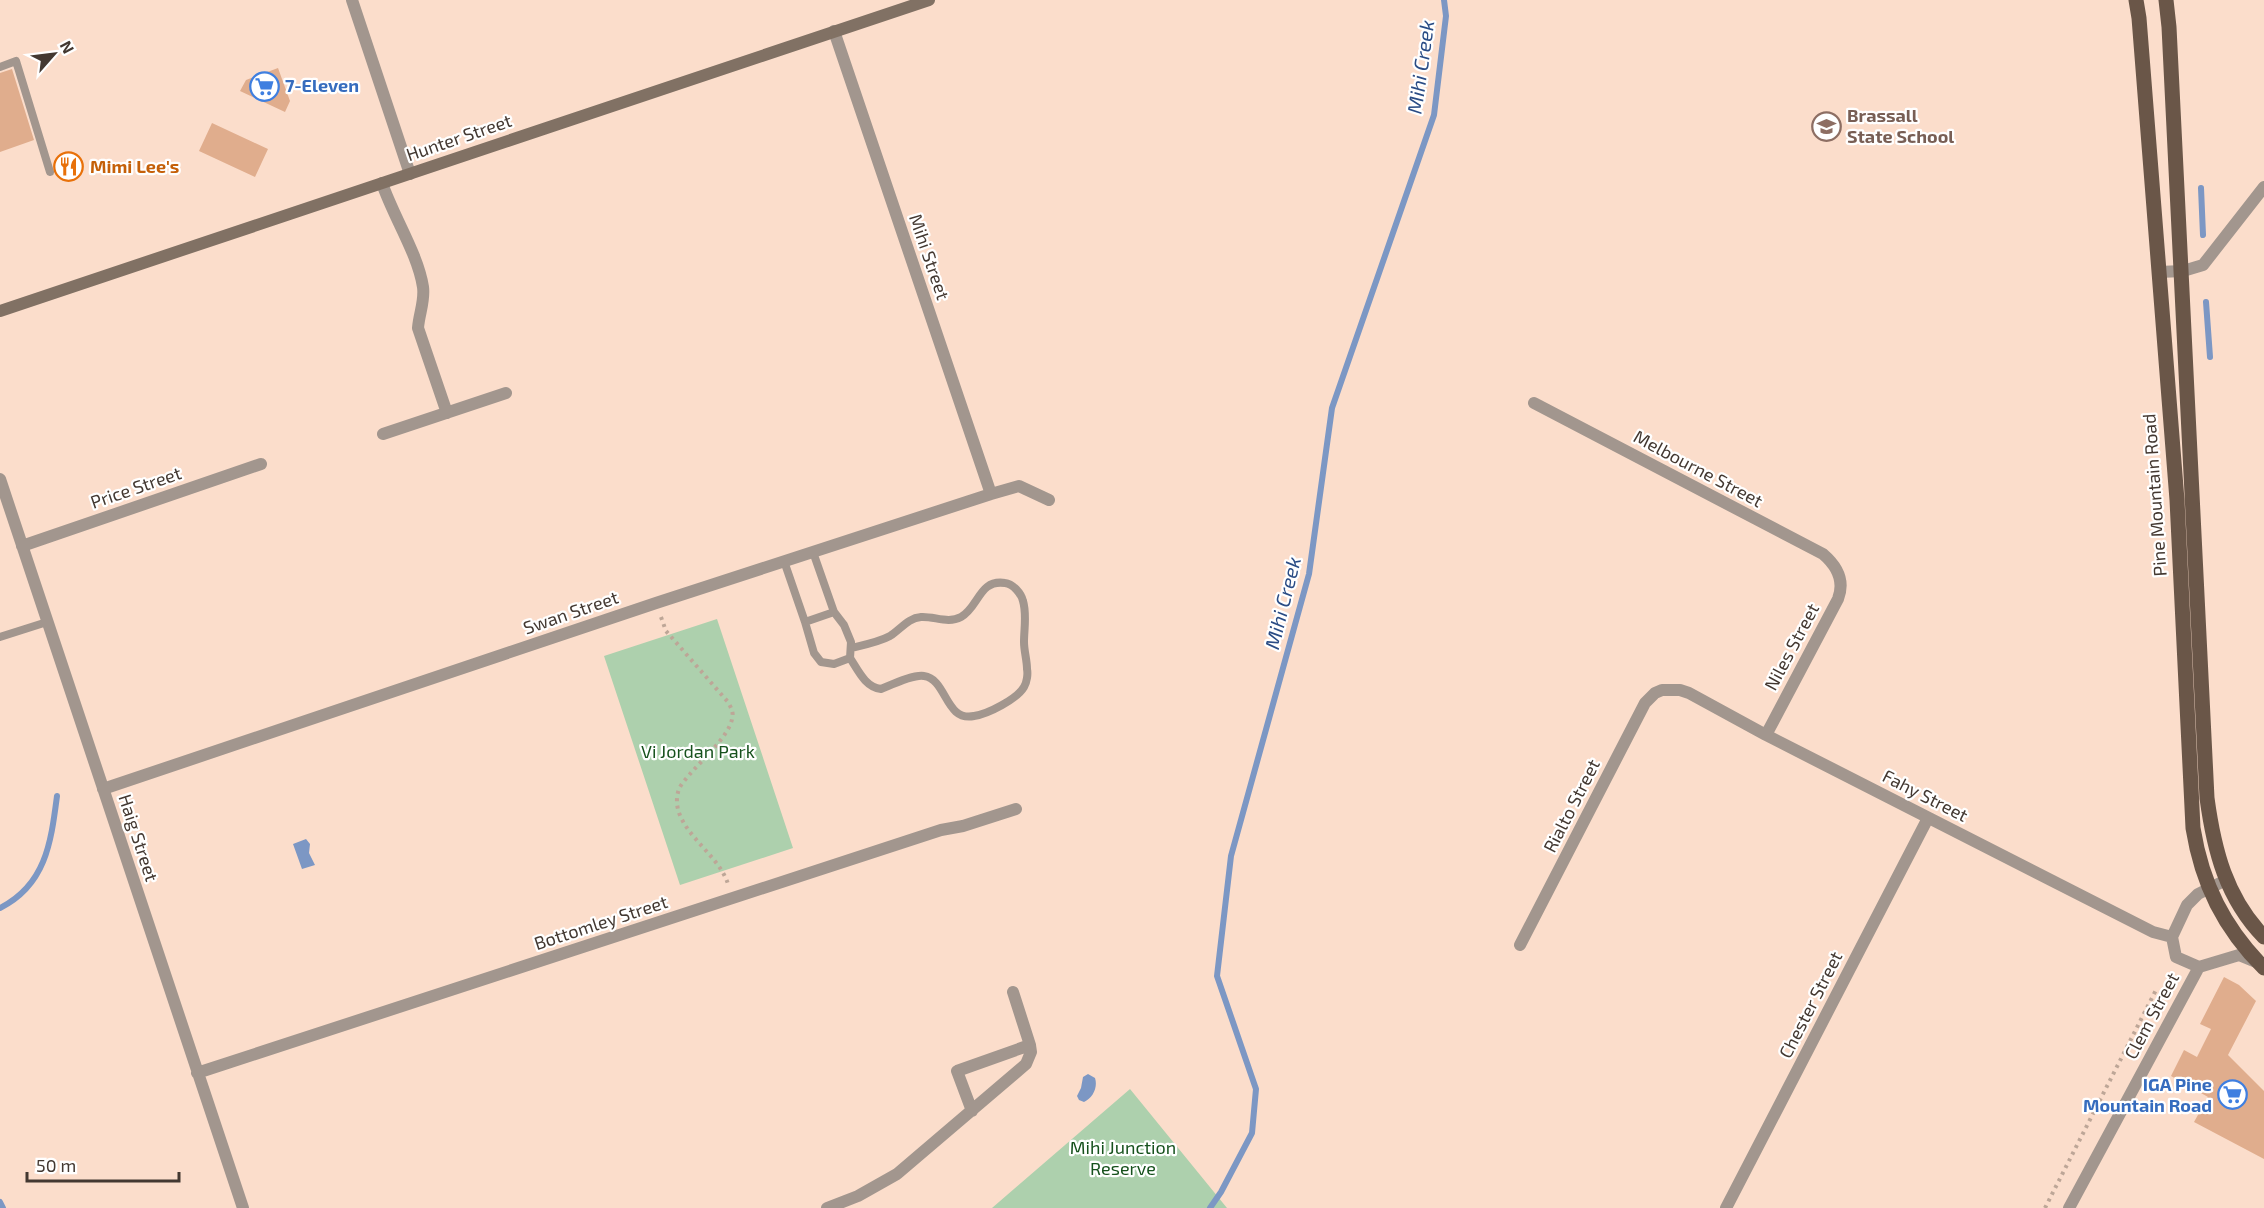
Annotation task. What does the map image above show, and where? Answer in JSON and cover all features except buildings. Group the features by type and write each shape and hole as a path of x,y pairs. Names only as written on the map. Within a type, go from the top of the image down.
{"main road":[{"name":"Hunter Street","path":"0,310 929,0"},
{"name":"Pine Mountain Road","path":"2136,0 2177,500 2190,800 2196,850 2208,888 2241,942 2262,966"},
{"name":"Pine Mountain Road","path":"2166,0 2183,271 2207,798 2214,844 2226,880 2242,912 2260,933"}],"street":[{"path":"352,0 410,174"},
{"name":"Mihi Street","path":"834,31 991,494"},
{"path":"382,183 414,258 423,287 418,328 447,413"},
{"path":"2159,272 2183,271 2203,265 2264,187"},
{"path":"383,434 506,393"},
{"name":"Melbourne Street","path":"1534,403 1823,554 1839,575"},
{"name":"Price Street","path":"22,546 261,464"},
{"name":"Haig Street","path":"0,479 243,1208"},
{"name":"Swan Street","path":"103,789 656,603 991,494 1019,486 1049,500"},
{"name":"Niles Street","path":"1766,735 1838,599 1841,586 1839,575"},
{"name":"Fahy Street","path":"1662,690 1680,690 1689,693 1928,818 2153,932 2172,938"},
{"name":"Rialto Street","path":"1520,945 1645,703 1655,693 1662,690"},
{"name":"Bottomley Street","path":"197,1073 941,830 963,826 1016,809"},
{"name":"Chester Street","path":"1726,1208 1928,818"},
{"path":"2226,880 2198,894 2187,905 2172,938 2176,957 2199,967 2222,958 2239,955 2262,966"},
{"path":"2222,958 2241,942 2260,933"},
{"name":"Clem Street","path":"2069,1208 2199,967"},
{"path":"831,1207 858,1196 897,1174 1026,1064 1031,1052 1030,1045 1013,992"},
{"path":"972,1111 957,1071 1030,1045"}],"lane":[{"path":"0,66 16,62 50,172"},
{"path":"784,561 814,652 821,662 834,664 850,653 891,635 912,619 928,617 949,620 961,617 971,609 985,587 1007,583 1015,588 1023,599 1024,644 1028,671 1025,685 1008,701 974,716 964,716 957,712 936,684 922,675 881,689 874,688 862,676 850,653 844,624 834,612 813,552"},
{"path":"805,622 834,612"},
{"path":"0,637 47,622"}],"path":[{"path":"656,603 666,631 728,702 733,711 732,721 724,735 679,787 676,805 684,824 725,874 732,899"},
{"path":"2045,1208 2157,988"}],"green space":[{"name":"Vi Jordan Park","path":"717,619 793,848 680,885 604,656"},
{"name":"Mihi Junction Reserve","path":"1130,1089 1227,1208 992,1208"}],"water":[{"path":"306,839 310,844 309,853 315,865 302,869 293,844"},
{"path":"1088,1074 1095,1078 1096,1085 1092,1095 1084,1102 1077,1096 1083,1077"}],"waterway":[{"name":"Mihi Creek","path":"1210,1208 1252,1133 1256,1089 1217,976 1231,856 1309,574 1332,408 1434,115 1446,16 1444,0"},
{"path":"2201,188 2203,235"},
{"path":"2206,302 2210,357"},
{"path":"0,908 15,898 37,875 48,846 57,796"},
{"path":"0,1202 3,1208"}],"place":[{"name":"7-Eleven","path":"264,86"},
{"name":"Brassall State School","path":"1826,126"},
{"name":"Mimi Lee's","path":"69,167"},
{"name":"IGA Pine Mountain Road","path":"2233,1095"}]}
